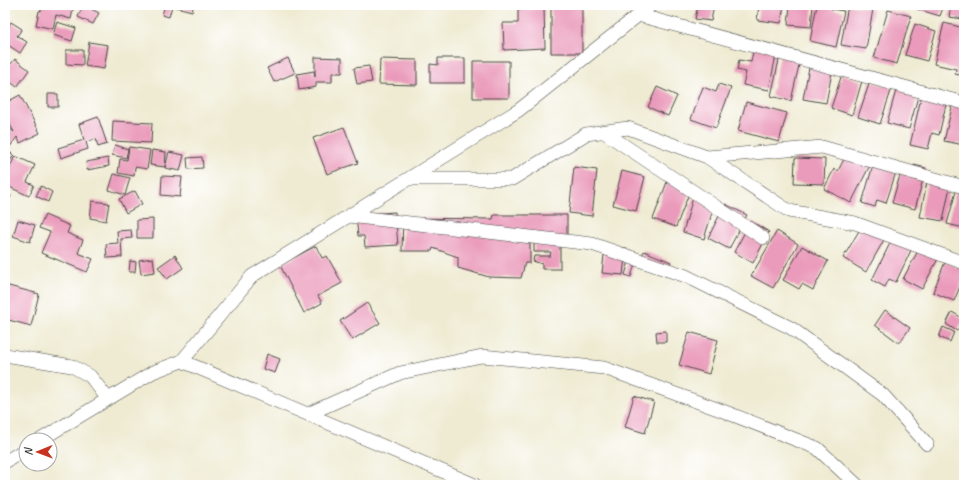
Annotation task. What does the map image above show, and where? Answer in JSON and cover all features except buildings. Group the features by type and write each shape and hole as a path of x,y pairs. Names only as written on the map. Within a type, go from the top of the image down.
{"street":[{"path":"53,432 153,372 182,361 252,276 519,110 651,5"},
{"path":"638,15 964,103"},
{"path":"408,179 512,179 586,134 628,128 707,157 789,211 855,223 964,263"},
{"path":"604,132 763,238"},
{"path":"707,157 822,147 964,187"},
{"path":"349,216 592,244 686,276 791,328 883,395 927,444"},
{"path":"5,355 72,366 90,376 108,399"},
{"path":"308,414 400,373 482,356 604,368 723,411 817,448 858,485"},
{"path":"182,361 475,485"},
{"path":"5,462 18,454"}]}
